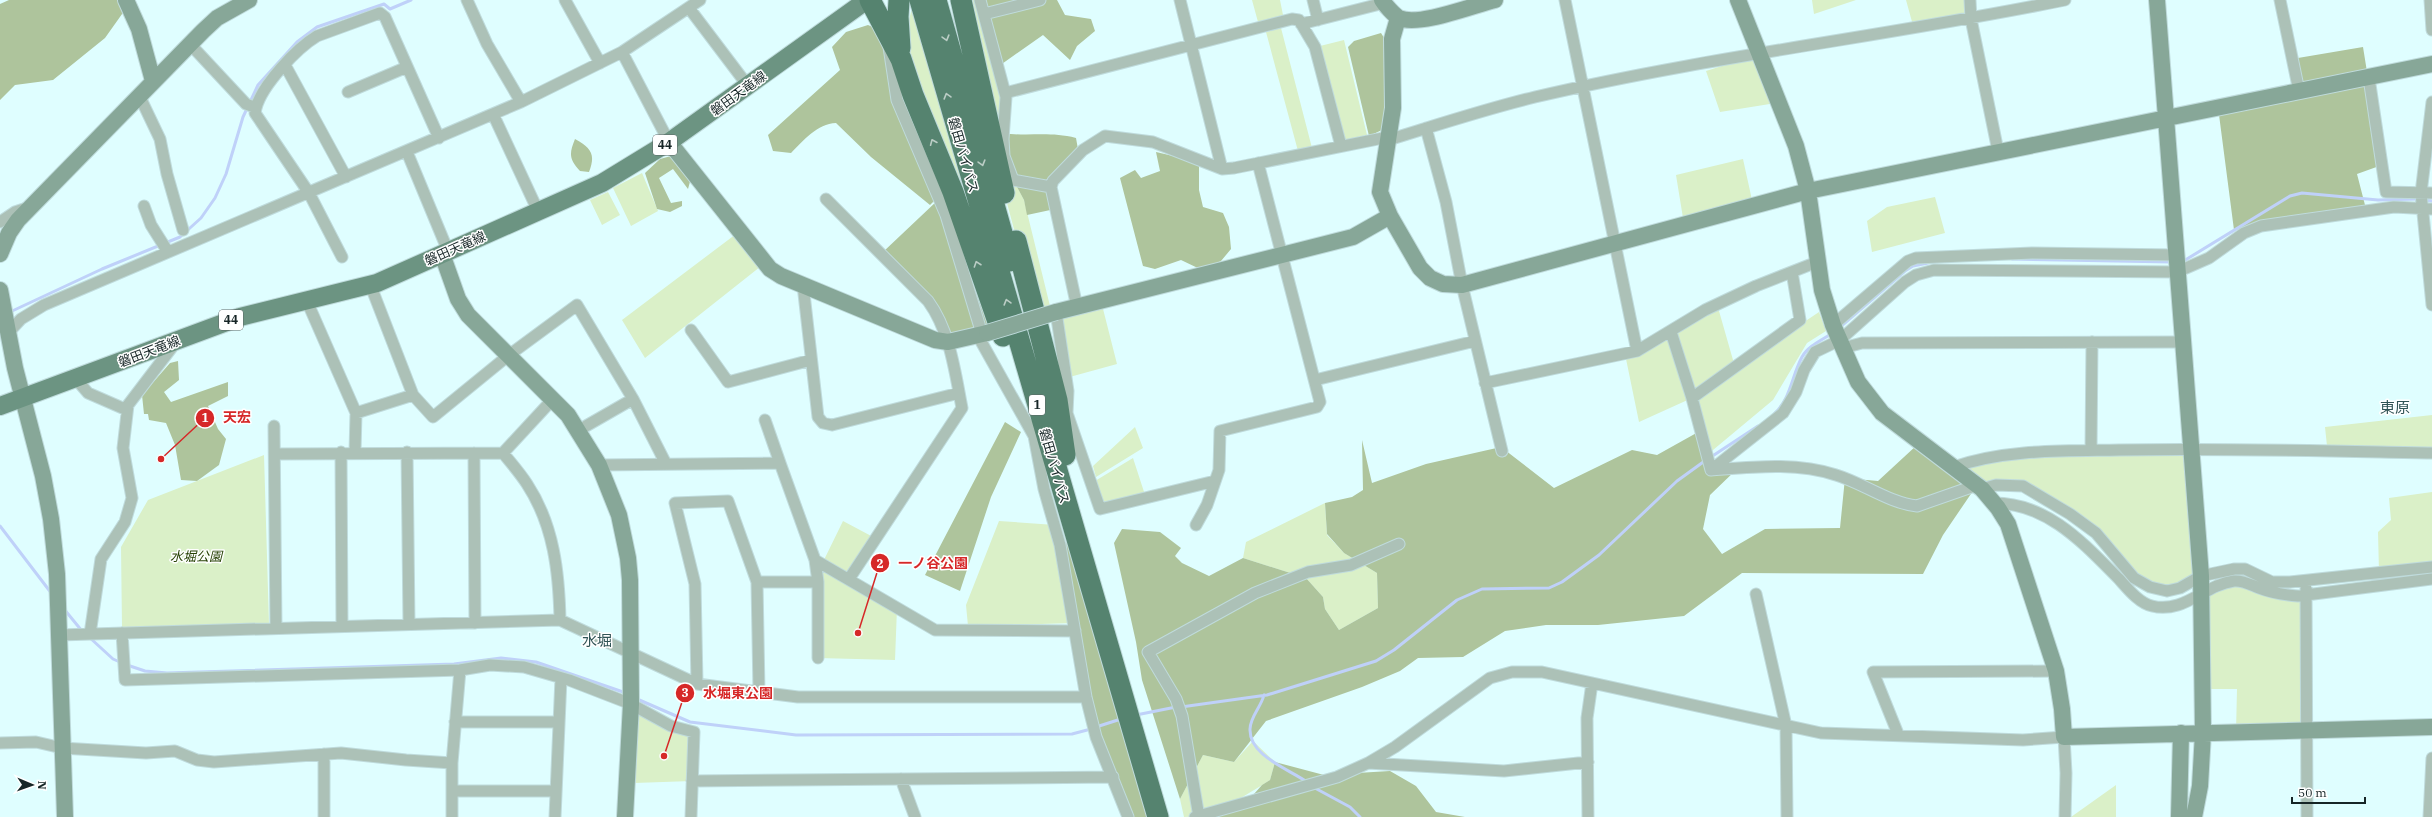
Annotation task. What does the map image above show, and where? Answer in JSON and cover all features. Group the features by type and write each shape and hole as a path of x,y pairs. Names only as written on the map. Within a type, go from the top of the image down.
{"highway":[{"path":"868,0 889,34 901,59 913,95 954,192 1020,389 1059,456"},
{"path":"899,0 898,17 901,59"},
{"name":"磐田バイパス","path":"920,0 1059,456 1163,812"},
{"name":"磐田バイパス","path":"936,0 1059,456"},
{"name":"1","path":"962,0 1012,226 1056,400 1059,456"}],"main road":[{"name":"磐田天竜線","path":"0,406 240,317 306,299 370,284 445,253 602,183 669,142 868,0"}],"street":[{"path":"126,0 139,29 154,80"},
{"path":"0,254 9,233 32,206 139,95 217,18 250,0"},
{"path":"467,0 487,44 522,102"},
{"path":"565,0 600,63"},
{"path":"8,333 21,319 44,305 522,102 622,52 700,0"},
{"path":"980,0 1005,93 1003,139 1008,169 1013,180 1050,187"},
{"path":"984,14 1040,0"},
{"path":"1180,0 1222,168"},
{"path":"1313,0 1318,20"},
{"path":"1301,24 1383,1 1398,18 1409,20 1426,18 1474,2 1496,0"},
{"path":"1565,0 1637,352"},
{"path":"1738,0 1789,126 1808,191 1822,290 1833,325 1858,382 1882,414 1980,487 1994,503 2008,524 2056,671 2064,737 2066,773 2065,817"},
{"path":"1970,0 1971,19 1998,151"},
{"path":"1077,306 1050,187 1083,150 1105,136 1153,142 1222,168 1258,163 1388,138 1476,112 1583,87 1760,54 1971,19 2065,0"},
{"path":"2157,0 2165,118 2192,448 2201,596 2203,733 2200,786 2194,817"},
{"path":"2280,0 2299,91"},
{"path":"2430,0 2432,30"},
{"path":"689,8 748,86"},
{"path":"342,257 309,193 255,113 258,98 285,65 317,36 380,13 385,17 439,138"},
{"path":"1398,18 1392,39 1393,108 1380,192 1390,216 1420,268 1430,278 1443,284 1462,285 1808,191 1998,151 2369,78 2432,64"},
{"path":"1005,93 1292,19 1299,20 1315,47 1341,146"},
{"path":"889,34 890,59 897,100 946,214 982,334 1034,436 1044,490 1060,545 1086,696 1096,737 1128,817"},
{"path":"190,44 246,104 256,108"},
{"path":"622,52 669,142 770,269 803,285 935,340 948,342 982,334 1077,306 1282,256 1353,237 1390,216"},
{"path":"285,65 346,177"},
{"path":"348,92 407,67"},
{"path":"2369,78 2386,192 2427,193"},
{"path":"139,95 160,138 167,174 183,230"},
{"path":"2432,102 2427,193 2432,305"},
{"path":"493,114 538,211"},
{"path":"1426,128 1446,202 1462,285 1502,451"},
{"path":"407,152 445,253 458,299 468,315 568,415 599,466 619,515 628,558 631,654 631,697 625,817"},
{"path":"1196,525 1207,505 1219,470 1220,431 1317,407 1320,402 1258,163"},
{"path":"826,199 928,301 938,315 948,342 962,408 849,579"},
{"path":"0,222 15,212 32,206"},
{"path":"144,206 151,225 168,252"},
{"path":"1841,344 1905,282 1916,275 1934,270 2178,272 2209,258 2244,234 2261,226 2394,207 2427,208"},
{"path":"1833,325 1908,261 1916,258 2032,252 2176,255"},
{"path":"1485,383 1637,352 1705,310 1756,286 1817,262"},
{"path":"1692,398 1800,320 1792,272"},
{"path":"370,284 413,395 433,417 509,355 577,305 633,399 666,464"},
{"path":"803,285 818,417 823,423 832,425 959,393"},
{"path":"0,290 8,333 51,518 59,635 65,817"},
{"path":"306,299 356,413 355,452"},
{"path":"1056,312 1068,390 1067,413 1100,509 1215,481"},
{"path":"691,330 728,382 811,360"},
{"path":"1671,332 1692,398 1711,470"},
{"path":"1315,380 1475,341"},
{"path":"90,634 101,559 125,522 132,498 123,448 128,406 173,346 173,342"},
{"path":"2091,450 2092,342"},
{"path":"1711,470 1783,413 1796,392 1804,370 1815,352 1841,344 2183,342"},
{"path":"76,379 88,393 127,410"},
{"path":"356,413 413,395"},
{"path":"274,454 341,452 503,453 553,399"},
{"path":"586,426 633,399"},
{"path":"765,420 815,560 818,582 818,658"},
{"path":"274,426 276,628"},
{"path":"1954,467 1975,460 2002,456 2091,450 2192,448 2432,453"},
{"path":"341,452 342,626"},
{"path":"407,452 409,624"},
{"path":"474,453 475,622"},
{"path":"503,453 528,485 545,519 556,556 560,620"},
{"path":"599,466 780,463"},
{"path":"1711,470 1791,466 1816,469 1859,483 1906,505 1916,506 1980,487 1996,485 2023,486 2070,514 2096,533 2134,578 2150,587 2167,591 2180,588 2200,576 2222,570 2244,568 2272,582 2432,567"},
{"path":"697,684 695,584 675,503 728,501 757,582 758,692"},
{"path":"1994,503 2009,503 2023,507 2054,520 2077,537 2138,598 2151,606 2180,606 2219,585 2235,581 2250,583 2281,595 2306,595 2432,579"},
{"path":"1399,544 1351,565 1308,572 1255,593 1148,652 1176,699 1182,716 1198,817 1337,777 1368,763 1395,747 1490,678 1512,672 1542,672 1821,733 1898,734 2023,740 2064,737 2432,726"},
{"path":"815,560 935,630 1075,631"},
{"path":"2306,580 2307,817"},
{"path":"757,582 818,582"},
{"path":"1756,594 1786,726 1787,817"},
{"path":"59,635 560,620 697,684 798,697 1086,696"},
{"path":"122,633 125,680 460,670 508,665 524,667 631,697 671,726 694,732 691,817"},
{"path":"452,817 452,763 460,670"},
{"path":"1898,734 1873,672 2056,671"},
{"path":"555,817 561,678"},
{"path":"1588,817 1586,718 1592,683"},
{"path":"455,722 559,722"},
{"path":"2179,817 2181,733"},
{"path":"0,743 36,742 62,748 146,753 175,751 197,760 214,762 324,754 360,753 406,760 452,763"},
{"path":"324,754 324,817"},
{"path":"2428,817 2432,758"},
{"path":"1368,763 1504,771 1588,762"},
{"path":"692,781 1113,777"},
{"path":"901,779 915,817"},
{"path":"452,791 556,791"}],"green space":[{"path":"9,0 132,0 105,38 53,80 15,85 0,100 0,4"},
{"path":"962,0 984,0 1000,72 1011,175 1024,200 1050,306 1036,311 1004,192"},
{"path":"984,0 1057,0 1065,15 1091,19 1095,31 1077,46 1070,60 1043,35 999,66"},
{"path":"1252,0 1280,0 1283,15 1258,22"},
{"path":"1812,0 1856,0 1814,14"},
{"path":"1906,0 1970,0 1971,19 1914,29"},
{"path":"912,8 968,204 975,229 903,44"},
{"path":"868,25 882,31 996,324 948,342 937,314 883,252 938,200 938,197 930,205 871,157 836,123 823,126 811,134 791,153 773,151 768,135 840,70 832,47 846,32"},
{"path":"1281,28 1312,148 1298,151 1266,32"},
{"path":"1381,33 1386,41 1386,107 1382,130 1369,136 1348,47 1354,41"},
{"path":"1344,40 1367,135 1344,140 1320,46"},
{"path":"2363,47 2382,165 2357,174 2366,209 2234,230 2218,107 2299,91 2292,59"},
{"path":"1760,54 1776,103 1720,112 1706,71"},
{"path":"1003,133 1047,134 1076,138 1079,155 1053,182 1055,209 1027,215 1024,200 1009,172"},
{"path":"575,139 585,145 591,152 592,161 589,172 580,171 572,160 571,153"},
{"path":"1156,152 1186,159 1199,165 1199,190 1203,207 1223,213 1229,227 1231,249 1221,261 1202,270 1181,260 1155,269 1143,266 1120,178 1135,170 1141,178 1160,171"},
{"path":"671,156 691,178 688,189 673,169 659,178 671,203 682,201 682,206 670,212 657,209 645,173 660,159"},
{"path":"1743,159 1752,200 1683,218 1676,175"},
{"path":"642,173 658,211 631,226 613,188"},
{"path":"608,192 620,215 602,225 590,200"},
{"path":"1935,197 1945,233 1872,252 1867,221 1887,207"},
{"path":"740,231 765,263 645,358 622,320"},
{"path":"1101,301 1117,364 1066,378 1057,318"},
{"path":"1717,304 1735,367 1709,386 1819,312 1826,331 1807,343 1773,400 1707,455 1692,398 1639,422 1625,354"},
{"path":"178,361 179,380 164,392 171,402 228,382 228,396 208,406 218,429 226,439 219,465 197,481 181,480 175,445 166,423 149,420 148,414 144,414 142,395 170,363"},
{"path":"2432,415 2432,452 2327,446 2325,427"},
{"path":"1005,422 1021,432 991,497 960,591 925,575"},
{"path":"1135,427 1143,448 1096,477 1093,466"},
{"path":"1700,431 1705,448 1711,458 1721,464 1738,468 1710,495 1703,529 1722,554 1765,529 1840,528 1845,478 1878,481 1917,445 1977,485 1943,535 1923,574 1742,573 1684,616 1598,625 1546,625 1505,631 1463,657 1418,658 1400,671 1362,687 1266,721 1234,762 1203,755 1180,799 1142,680 1136,642 1114,543 1122,529 1160,532 1181,548 1175,556 1182,563 1209,576 1243,558 1306,578 1323,597 1325,609 1339,630 1378,608 1377,573 1344,553 1327,534 1325,503 1352,497 1363,490 1362,440 1372,483 1426,464 1501,447 1554,488 1632,450 1657,455"},
{"path":"2192,448 2201,576 2180,588 2144,584 2096,533 2023,486 1974,490 1954,467 2013,455"},
{"name":"水堀公園","path":"264,455 269,624 122,628 121,547 148,500"},
{"path":"1133,458 1146,498 1105,508 1095,481"},
{"path":"2432,492 2432,567 2379,572 2378,532 2391,520 2389,498"},
{"path":"1325,503 1327,535 1344,553 1377,573 1378,608 1339,630 1325,609 1323,597 1306,578 1243,558 1246,542"},
{"path":"843,521 875,538 849,579 897,608 895,660 818,658 822,564"},
{"path":"999,521 1055,525 1074,623 968,626 966,605"},
{"path":"1067,537 1154,817 1128,817 1096,737 1064,569"},
{"path":"2235,581 2306,595 2307,729 2236,732 2237,689 2202,689 2201,596"},
{"path":"635,707 694,732 692,781 634,783"},
{"path":"1253,741 1275,762 1270,780 1218,809 1195,816 1184,817 1180,799 1203,755 1234,762"},
{"path":"1275,762 1324,775 1390,771 1416,786 1436,812 1465,817 1203,817 1246,803 1262,785 1270,780"},
{"path":"2116,785 2116,817 2071,817"}],"waterway":[{"path":"10,312 102,269 180,237 201,218 215,198 226,174 243,117 258,85 297,42 317,27 384,4 390,9 411,0"},
{"path":"2182,262 2290,196 2302,193 2378,200 2418,199"},
{"path":"2424,200 2432,201"},
{"path":"2012,259 2172,262"},
{"path":"1839,328 1905,271 1913,266 1928,263"},
{"path":"1775,413 1785,400 1802,357 1811,346 1831,334"},
{"path":"1711,457 1758,426"},
{"path":"1181,707 1267,695 1376,661 1394,650 1457,600 1482,589 1549,588 1562,582 1599,555 1677,481 1706,460"},
{"path":"0,526 52,594"},
{"path":"64,609 82,631"},
{"path":"89,637 113,659 122,663"},
{"path":"127,665 145,671 167,673 454,664 501,658 536,662 626,693"},
{"path":"1264,695 1250,725 1251,738 1256,747 1271,761 1307,782"},
{"path":"637,699 690,722 796,735 1072,734 1091,729"},
{"path":"1136,715 1176,707"},
{"path":"1096,727 1121,719"},
{"path":"1313,787 1350,807 1360,817"}],"place":[{"name":"天宏","path":"161,459"},
{"name":"一ノ谷公園","path":"858,633"},
{"name":"水堀東公園","path":"664,756"}],"district":[{"name":"東原","path":"2395,408"},
{"name":"水堀","path":"597,641"}]}
